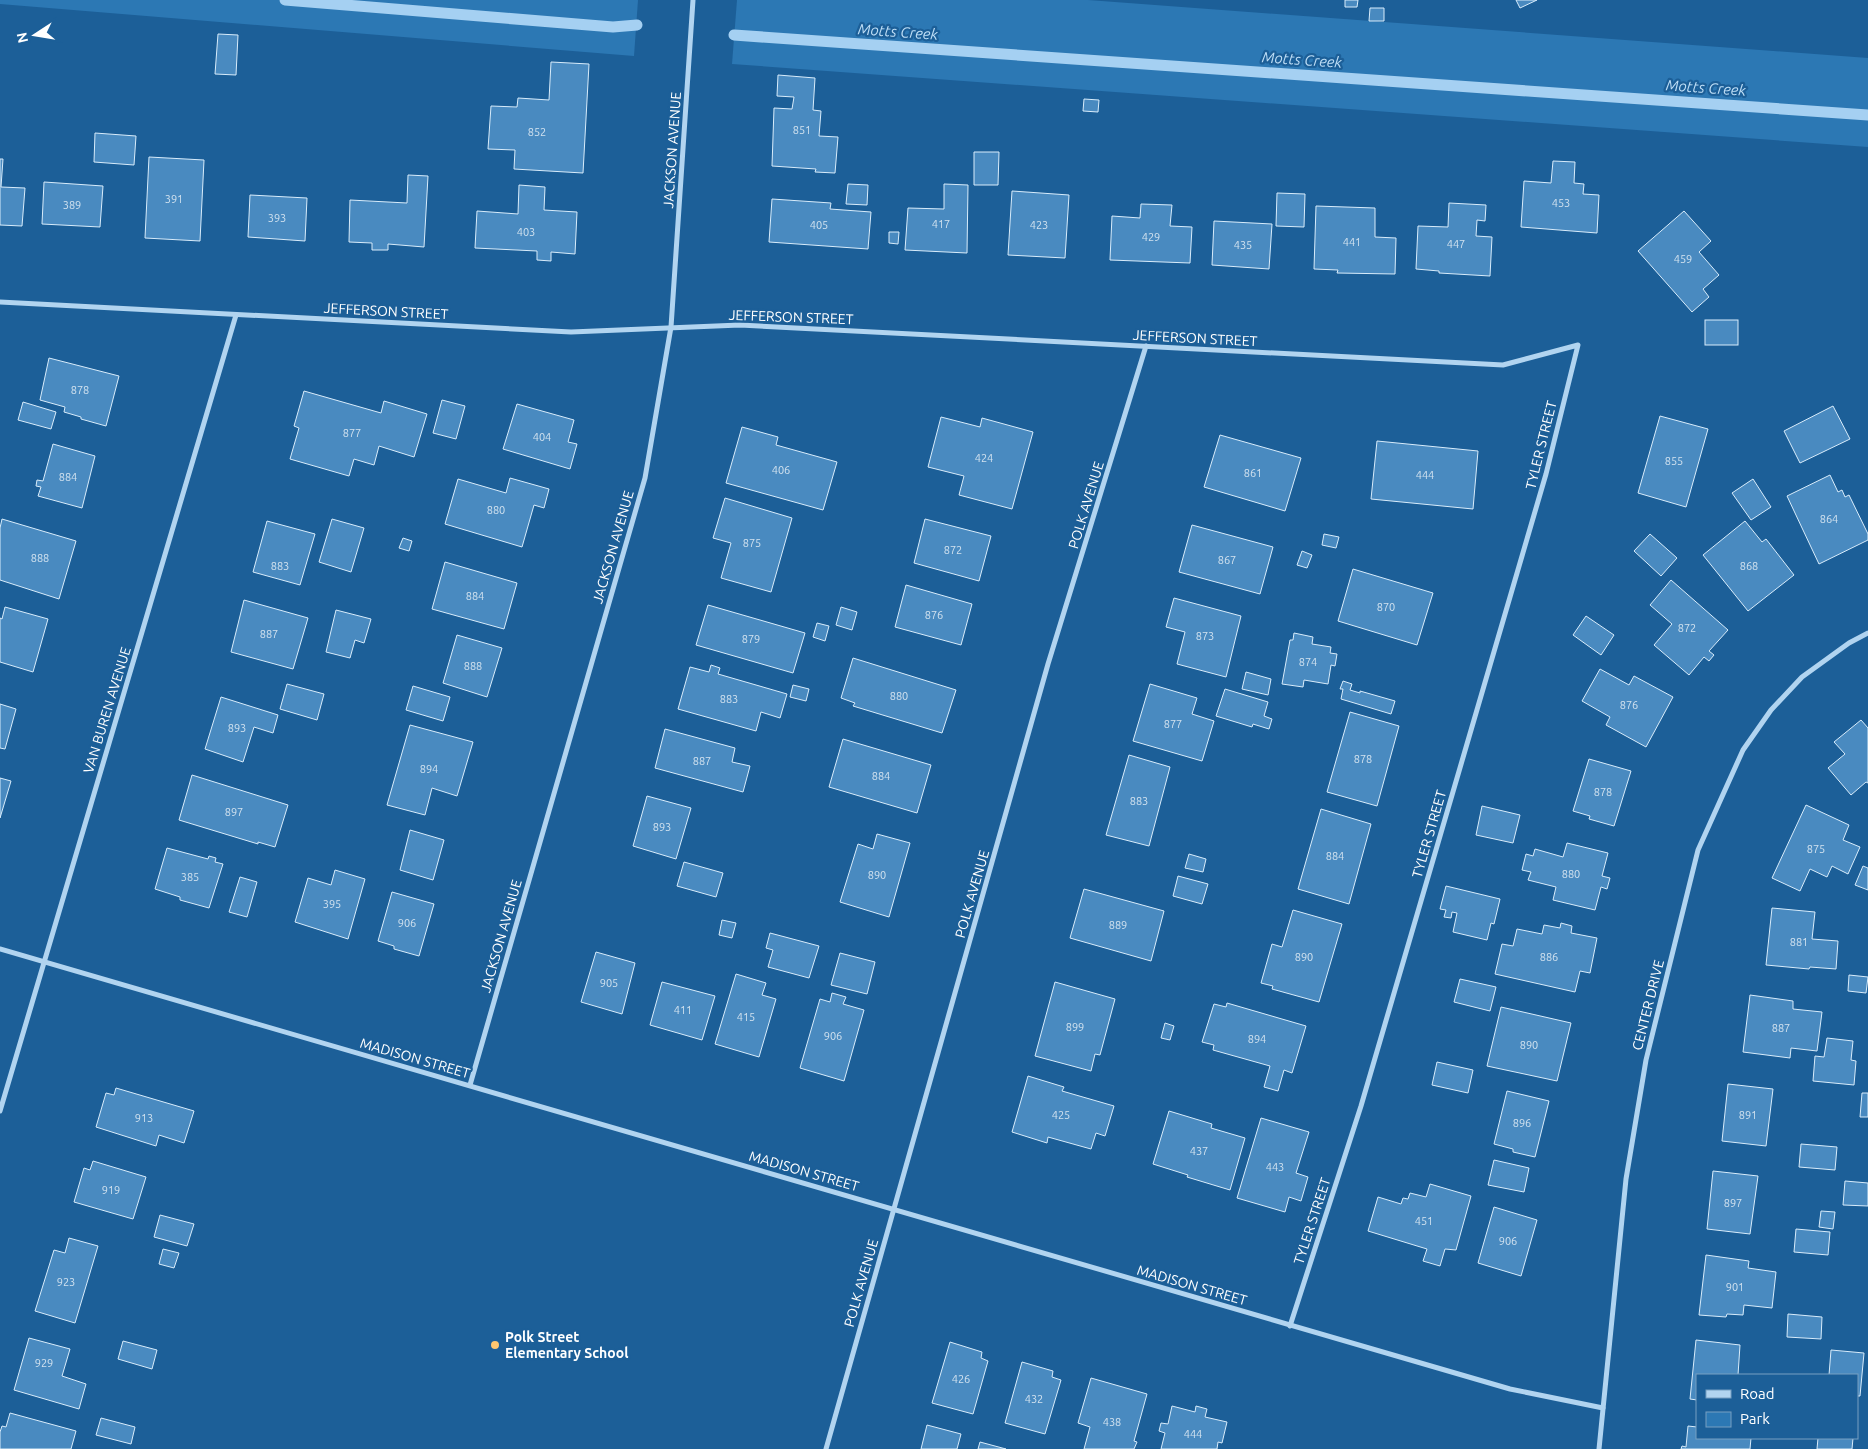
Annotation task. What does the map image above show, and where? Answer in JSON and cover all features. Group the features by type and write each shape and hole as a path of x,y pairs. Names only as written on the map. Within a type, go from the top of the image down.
{"street":[{"name":"JACKSON AVENUE","path":"470,1085 645,478 671,328 693,0"},
{"name":"JEFFERSON STREET","path":"0,302 571,332 740,324 1503,366 1578,345"},
{"name":"VAN BUREN AVENUE","path":"0,1111 236,315"},
{"name":"TYLER STREET","path":"1290,1326 1370,1077 1546,474 1578,345"},
{"name":"POLK AVENUE","path":"826,1449 1048,664 1146,346"},
{"name":"CENTER DRIVE","path":"1599,1449 1626,1179 1646,1060 1698,850 1743,750 1771,710 1802,677 1850,643 1868,633"},
{"name":"MADISON STREET","path":"0,949 1510,1389 1603,1408"}],"green space":[{"path":"0,0 638,0 634,56 0,4"},
{"path":"737,0 1088,0 1868,58 1868,147 732,64"}],"building":[{"path":"1345,0 1358,0 1357,7 1345,7"},
{"path":"1516,0 1537,0 1520,8"},
{"path":"1370,8 1384,8 1384,21 1369,21"},
{"path":"218,34 238,35 236,75 215,74"},
{"path":"551,62 589,64 583,173 514,169 515,150 488,149 491,106 517,107 518,98 549,100"},
{"path":"778,75 815,78 813,110 821,111 819,136 838,137 835,173 815,172 816,169 772,166 774,108 792,109 794,97 777,96"},
{"path":"1084,99 1099,100 1098,112 1083,111"},
{"path":"95,133 136,136 134,165 94,162"},
{"path":"974,152 999,152 998,185 974,185"},
{"path":"149,157 204,160 200,241 145,238"},
{"path":"0,159 3,159 1,187 25,188 22,226 0,225"},
{"path":"1553,161 1575,162 1574,183 1584,184 1583,194 1599,195 1597,233 1521,227 1524,181 1551,183"},
{"path":"408,175 428,176 424,247 388,244 388,250 372,250 372,243 349,242 350,200 407,203"},
{"path":"44,182 103,186 100,227 42,224"},
{"path":"848,184 868,185 867,205 846,204"},
{"path":"944,184 968,185 967,253 905,250 908,208 944,209"},
{"path":"519,185 545,187 544,210 577,212 575,254 551,252 551,261 537,260 537,251 475,248 477,211 518,214"},
{"path":"1012,191 1069,195 1065,258 1008,255"},
{"path":"1277,193 1305,194 1304,227 1276,226"},
{"path":"250,195 307,198 305,241 248,237"},
{"path":"772,199 831,203 830,209 871,212 868,249 769,242"},
{"path":"1449,203 1486,205 1485,221 1477,220 1476,236 1492,237 1490,276 1439,273 1439,271 1416,269 1418,226 1448,227"},
{"path":"1141,204 1172,205 1170,226 1192,227 1190,263 1110,260 1112,216 1140,218"},
{"path":"1316,206 1375,208 1375,237 1396,238 1395,274 1337,273 1338,270 1314,269"},
{"path":"1684,211 1711,241 1699,252 1719,275 1703,289 1709,297 1692,312 1638,251"},
{"path":"1214,221 1272,224 1269,269 1212,265"},
{"path":"889,232 899,232 898,244 889,243"},
{"path":"1705,320 1738,320 1738,345 1705,345"},
{"path":"49,358 119,376 106,426 64,412 65,407 40,400"},
{"path":"304,391 381,413 384,401 427,414 414,457 379,446 374,465 354,459 349,476 290,459 299,428 294,426"},
{"path":"442,400 465,406 456,439 433,433"},
{"path":"23,402 56,412 51,429 18,420"},
{"path":"517,404 574,420 568,442 577,444 570,469 503,449"},
{"path":"1833,406 1850,439 1800,463 1784,431"},
{"path":"1660,416 1708,429 1686,507 1638,493"},
{"path":"941,417 980,427 982,418 1033,432 1012,509 959,495 964,476 928,467"},
{"path":"742,427 778,437 776,445 837,462 823,510 726,483"},
{"path":"1220,435 1301,458 1285,511 1204,487"},
{"path":"1377,441 1478,451 1473,509 1371,499"},
{"path":"53,444 95,456 82,508 38,496 41,487 36,486 37,480 43,481"},
{"path":"1830,475 1838,492 1842,490 1845,497 1849,495 1868,534 1868,540 1819,564 1787,496"},
{"path":"510,478 549,489 544,508 534,505 522,547 445,524 458,479 506,493"},
{"path":"1753,479 1771,507 1751,520 1732,493"},
{"path":"725,498 792,518 771,592 721,578 731,543 713,538"},
{"path":"2,519 76,541 59,599 0,580 0,528"},
{"path":"332,519 364,528 351,572 319,562"},
{"path":"925,519 991,536 979,581 914,563"},
{"path":"267,521 315,534 300,585 253,572"},
{"path":"1745,521 1762,542 1766,539 1794,575 1748,611 1703,555"},
{"path":"1192,525 1273,547 1260,594 1179,572"},
{"path":"1324,534 1339,537 1336,548 1322,545"},
{"path":"1650,534 1677,558 1661,576 1634,551"},
{"path":"403,538 412,541 409,551 399,548"},
{"path":"1302,551 1312,555 1307,568 1297,565"},
{"path":"445,562 517,583 504,629 432,609"},
{"path":"1353,569 1433,593 1417,645 1338,621"},
{"path":"1671,580 1728,630 1709,651 1714,655 1709,661 1704,657 1689,675 1654,645 1672,624 1650,605"},
{"path":"906,585 972,604 961,645 895,627"},
{"path":"1174,598 1241,616 1226,677 1177,664 1185,632 1166,627"},
{"path":"244,600 308,618 293,669 231,652"},
{"path":"708,605 805,633 793,673 696,645"},
{"path":"5,607 48,619 33,672 0,662 0,618 2,619"},
{"path":"841,607 857,612 852,630 836,625"},
{"path":"336,610 371,619 364,643 355,640 350,658 326,652"},
{"path":"1586,616 1614,635 1601,655 1573,635"},
{"path":"817,623 829,626 825,641 813,637"},
{"path":"1294,633 1313,637 1312,644 1331,647 1330,653 1337,654 1335,666 1331,665 1328,684 1304,680 1303,687 1282,684 1290,640 1293,640"},
{"path":"457,635 502,648 487,697 443,683"},
{"path":"853,658 956,690 942,733 853,706 855,703 841,698"},
{"path":"711,665 720,668 718,674 787,694 780,718 761,712 756,731 678,709 690,667 709,672"},
{"path":"1600,669 1629,685 1634,676 1673,697 1646,747 1606,725 1610,717 1582,701"},
{"path":"1246,672 1271,679 1268,695 1242,689"},
{"path":"1343,681 1352,684 1350,690 1395,701 1391,714 1341,699 1343,689 1340,689"},
{"path":"287,684 324,694 317,720 280,709"},
{"path":"1150,684 1197,698 1192,714 1214,721 1202,761 1133,741"},
{"path":"793,685 809,689 806,701 790,697"},
{"path":"413,686 450,697 443,721 406,710"},
{"path":"1225,689 1268,702 1264,716 1272,719 1269,729 1253,724 1252,727 1216,716"},
{"path":"221,697 278,715 273,733 254,727 243,762 205,749"},
{"path":"0,704 16,709 5,749 0,748"},
{"path":"1350,712 1399,726 1377,806 1327,792"},
{"path":"1861,720 1868,728 1868,783 1866,782 1851,795 1828,768 1845,754 1834,742"},
{"path":"410,725 473,742 457,796 432,788 425,815 387,805"},
{"path":"665,729 735,748 732,762 750,766 743,792 655,768"},
{"path":"843,739 931,765 917,813 829,787"},
{"path":"1129,755 1170,767 1149,846 1106,835"},
{"path":"1589,759 1631,771 1614,826 1589,819 1590,816 1573,811"},
{"path":"192,775 288,805 275,847 258,842 258,844 179,820"},
{"path":"0,778 11,781 0,818"},
{"path":"647,796 691,808 676,859 633,846"},
{"path":"1806,805 1849,825 1843,840 1860,847 1848,874 1832,866 1827,877 1810,869 1800,891 1772,878"},
{"path":"1482,806 1520,815 1513,843 1476,835"},
{"path":"1321,809 1371,824 1349,904 1298,889"},
{"path":"410,830 444,840 433,880 400,870"},
{"path":"877,834 910,843 889,917 840,902 858,844 873,849"},
{"path":"1567,843 1608,853 1602,876 1610,878 1607,889 1601,887 1595,910 1553,900 1556,887 1528,880 1531,872 1522,870 1526,854 1533,856 1535,849 1563,857"},
{"path":"167,848 208,859 209,856 216,858 215,862 223,864 209,908 180,900 180,897 155,889"},
{"path":"1189,854 1206,859 1203,872 1185,868"},
{"path":"684,862 723,873 716,897 677,886"},
{"path":"1863,866 1868,868 1868,890 1855,885"},
{"path":"335,870 365,879 348,939 295,922 308,878 331,885"},
{"path":"1178,876 1208,884 1202,904 1173,896"},
{"path":"240,877 257,882 247,917 229,912"},
{"path":"1446,886 1500,899 1494,924 1491,923 1487,940 1453,932 1457,913 1452,912 1451,918 1444,917 1446,910 1440,909"},
{"path":"1084,889 1164,911 1151,961 1070,938"},
{"path":"392,892 434,904 419,956 394,949 394,946 378,941"},
{"path":"1772,908 1815,912 1812,939 1838,941 1836,969 1810,967 1809,969 1766,965"},
{"path":"1293,910 1342,924 1319,1002 1272,989 1273,986 1261,983 1272,944 1282,947"},
{"path":"722,920 736,923 732,938 719,935"},
{"path":"1561,923 1572,926 1571,933 1597,938 1590,973 1580,971 1575,992 1495,974 1502,944 1513,946 1517,929 1542,934 1544,925 1560,928"},
{"path":"770,933 819,946 809,978 768,967 773,950 766,948"},
{"path":"596,952 635,963 622,1014 581,1002"},
{"path":"840,953 875,962 867,994 831,985"},
{"path":"736,974 766,983 762,995 776,999 759,1057 715,1044"},
{"path":"1849,975 1868,977 1866,993 1848,991"},
{"path":"1460,979 1496,987 1490,1011 1454,1002"},
{"path":"662,982 715,996 702,1040 650,1025"},
{"path":"1055,982 1115,999 1100,1055 1095,1054 1091,1071 1035,1056"},
{"path":"832,993 846,997 843,1004 864,1010 844,1081 800,1068 820,999 830,1002"},
{"path":"1750,995 1793,1001 1793,1009 1822,1012 1817,1051 1791,1048 1790,1058 1743,1052"},
{"path":"1227,1003 1306,1026 1292,1073 1284,1070 1278,1091 1264,1087 1270,1066 1213,1050 1214,1045 1202,1042 1214,1004 1226,1007"},
{"path":"1501,1007 1571,1023 1557,1081 1487,1066"},
{"path":"1165,1023 1174,1026 1170,1040 1161,1038"},
{"path":"1827,1038 1853,1041 1851,1060 1856,1061 1854,1085 1813,1081 1815,1056 1824,1057"},
{"path":"1437,1062 1473,1070 1468,1093 1432,1085"},
{"path":"1028,1076 1064,1087 1062,1091 1114,1106 1105,1136 1096,1133 1091,1149 1048,1137 1047,1143 1012,1132"},
{"path":"1728,1084 1773,1089 1766,1146 1722,1141"},
{"path":"116,1088 194,1111 184,1143 159,1135 156,1146 96,1127 106,1093 114,1095"},
{"path":"1507,1091 1549,1101 1535,1157 1513,1152 1513,1149 1494,1144"},
{"path":"1862,1093 1868,1093 1868,1117 1860,1117"},
{"path":"1169,1111 1212,1124 1211,1128 1245,1138 1230,1190 1153,1164"},
{"path":"1261,1118 1309,1132 1296,1173 1308,1177 1301,1201 1289,1197 1285,1212 1237,1198"},
{"path":"1801,1144 1837,1147 1835,1170 1799,1167"},
{"path":"1494,1160 1529,1168 1524,1192 1488,1185"},
{"path":"93,1161 146,1177 133,1219 74,1202 84,1168 90,1170"},
{"path":"1713,1171 1758,1176 1750,1234 1707,1229"},
{"path":"1845,1181 1868,1183 1868,1206 1843,1205"},
{"path":"1430,1184 1471,1196 1456,1250 1445,1249 1440,1266 1423,1261 1427,1249 1368,1231 1378,1197 1401,1204 1403,1198 1408,1199 1410,1193 1426,1197"},
{"path":"1494,1207 1537,1220 1521,1276 1478,1263"},
{"path":"1821,1211 1835,1212 1833,1229 1819,1227"},
{"path":"160,1215 194,1224 187,1246 154,1237"},
{"path":"1796,1229 1830,1232 1828,1255 1794,1252"},
{"path":"69,1238 98,1246 75,1323 35,1311 54,1250 65,1253"},
{"path":"163,1249 179,1253 174,1268 159,1264"},
{"path":"1706,1255 1749,1261 1748,1268 1776,1272 1772,1308 1744,1305 1743,1315 1727,1314 1726,1317 1699,1315"},
{"path":"1788,1314 1822,1317 1821,1339 1787,1337"},
{"path":"29,1338 70,1349 62,1376 86,1384 79,1409 14,1390"},
{"path":"1696,1340 1740,1345 1738,1374 1696,1374 1696,1400 1690,1399"},
{"path":"123,1341 157,1350 152,1369 118,1359"},
{"path":"950,1342 982,1352 981,1358 988,1361 973,1414 932,1403"},
{"path":"1831,1350 1864,1353 1860,1396 1858,1396 1858,1374 1829,1374"},
{"path":"1022,1362 1053,1371 1052,1377 1061,1380 1045,1434 1005,1423"},
{"path":"1091,1378 1147,1394 1134,1441 1137,1442 1134,1449 1084,1449 1090,1427 1078,1423"},
{"path":"1172,1406 1195,1412 1196,1406 1207,1409 1205,1417 1227,1422 1222,1443 1218,1442 1217,1449 1161,1449 1165,1433 1159,1431 1161,1423 1168,1424"},
{"path":"10,1413 76,1431 71,1449 0,1449 0,1432 2,1426 6,1427"},
{"path":"101,1418 135,1427 131,1444 96,1435"},
{"path":"927,1425 961,1434 957,1449 921,1449"},
{"path":"1688,1426 1696,1427 1696,1439 1751,1439 1750,1449 1681,1449 1682,1446 1686,1447"},
{"path":"1818,1439 1853,1439 1852,1449 1817,1449"},
{"path":"980,1442 1006,1449 978,1449"}],"waterway":[{"name":"Motts Creek","path":"285,0 613,27 637,25"},
{"name":"Motts Creek","path":"734,35 1868,115"}],"place":[{"name":"Polk Street Elementary School","path":"495,1345"}]}
